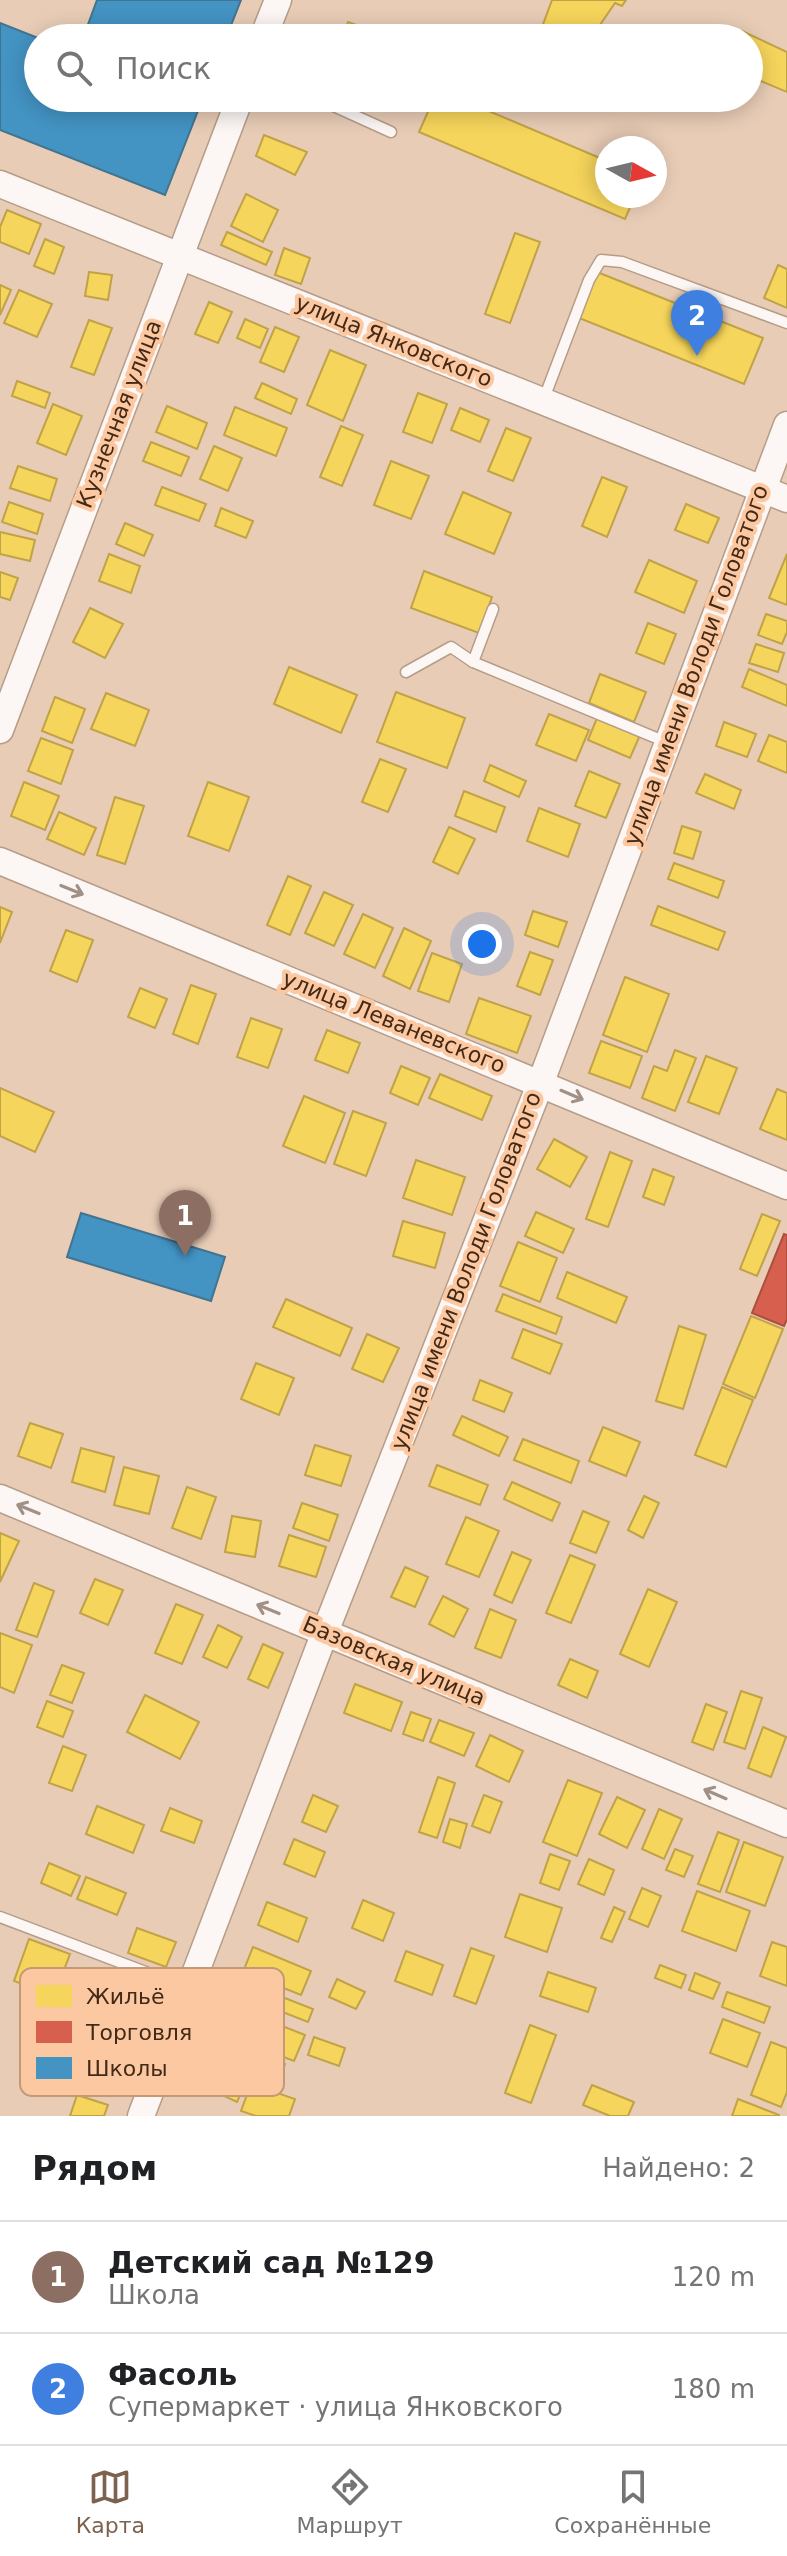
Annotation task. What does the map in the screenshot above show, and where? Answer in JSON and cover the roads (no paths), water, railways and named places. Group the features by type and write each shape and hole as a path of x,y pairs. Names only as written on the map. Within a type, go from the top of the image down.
{"street":[{"path":"269,24 278,0"},
{"name":"Кузнечная улица","path":"0,730 235,112"},
{"name":"улица Янковского","path":"0,184 787,499"},
{"name":"улица имени Володи Головатого","path":"198,1968 325,1632 541,1082 787,425"},
{"name":"улица Леваневского","path":"0,861 787,1186"},
{"name":"Базовская улица","path":"0,1498 787,1824"},
{"name":"улица имени Володи Головатого","path":"141,2116 149,2096"}],"lane":[{"path":"347,112 391,132"},
{"path":"543,401 589,280 601,260 622,262 787,323"},
{"path":"473,662 493,609"},
{"path":"406,672 451,647 473,662 667,743"},
{"path":"0,1917 135,1968"}],"place":[{"name":"Фасоль","path":"697,356"},
{"name":"Детский сад №129","path":"185,1256"}]}
